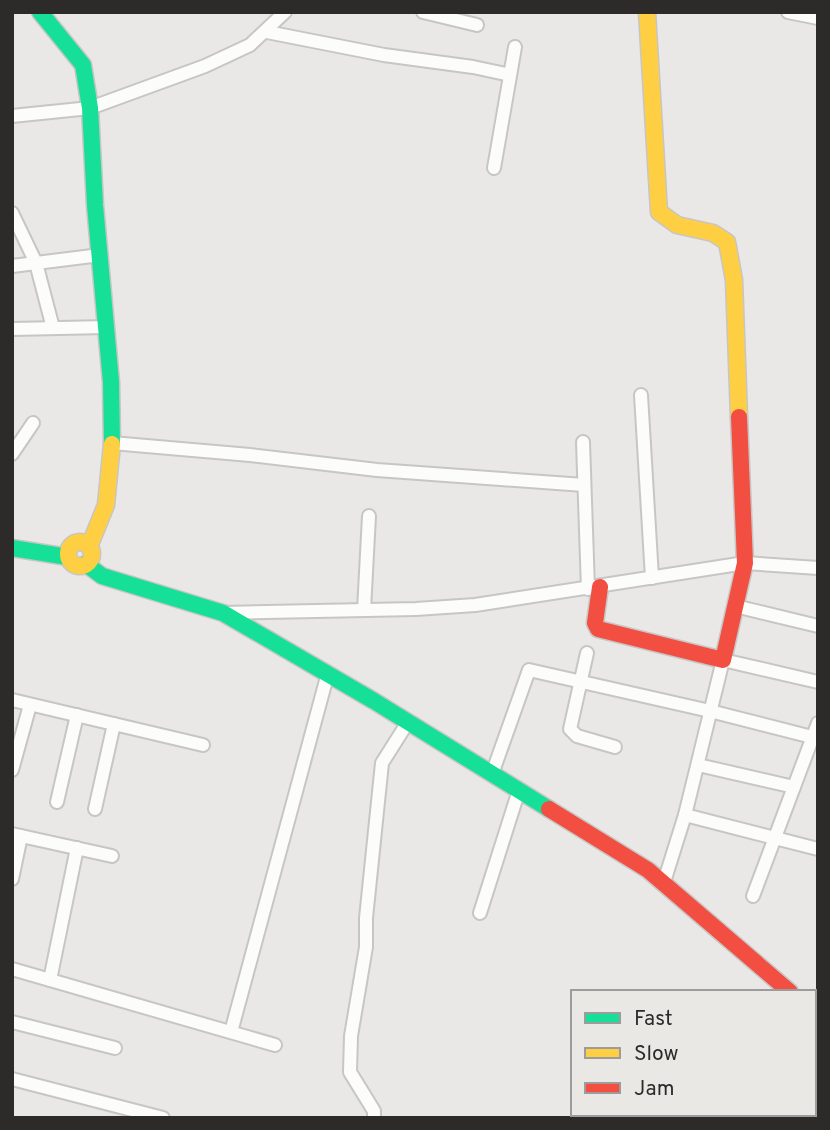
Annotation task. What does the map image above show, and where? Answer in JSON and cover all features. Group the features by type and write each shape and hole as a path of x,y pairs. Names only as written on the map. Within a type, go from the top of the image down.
{"main road":[{"path":"40,12 83,65 90,108 95,205 111,382 112,443 106,505 89,547"},
{"path":"594,588 595,623 598,629 723,660 746,563 731,255 727,242 720,237 677,225 659,212 648,12"},
{"path":"68,557 69,549 75,544 83,543 89,547 92,555 86,564"},
{"path":"12,548 68,557 75,565 86,564 102,576 223,613 328,673 625,854 664,882 788,990"}],"street":[{"path":"12,116 90,108 227,57 267,32 285,12"},
{"path":"423,12 477,25"},
{"path":"788,12 818,18"},
{"path":"267,32 384,55 461,65 510,75"},
{"path":"494,168 515,47"},
{"path":"12,213 36,263 53,328"},
{"path":"12,266 100,255"},
{"path":"12,329 107,327"},
{"path":"641,395 652,578"},
{"path":"12,454 33,423"},
{"path":"583,442 584,485 594,588"},
{"path":"112,443 236,453 377,470 584,485"},
{"path":"364,610 369,516"},
{"path":"223,613 475,606 746,563 818,568"},
{"path":"736,606 818,626"},
{"path":"587,653 570,729 577,736 615,747"},
{"path":"664,882 685,815 723,660 818,682"},
{"path":"492,774 529,670 812,737"},
{"path":"231,1032 328,673"},
{"path":"12,701 203,745"},
{"path":"12,770 30,705"},
{"path":"57,802 77,715"},
{"path":"374,1118 374,1111 350,1072 351,1036 366,947 366,918 382,763 408,722"},
{"path":"753,896 818,723"},
{"path":"95,809 114,724"},
{"path":"698,765 793,787"},
{"path":"480,913 519,790"},
{"path":"685,815 818,849"},
{"path":"12,879 17,835 112,856"},
{"path":"50,980 77,848"},
{"path":"12,969 275,1045"},
{"path":"12,1022 115,1048"},
{"path":"12,1079 163,1118"}],"traffic: fast":[{"path":"40,12 83,65 90,108 95,205 111,382 112,444"},
{"path":"12,548 68,557"},
{"path":"86,564 102,576 223,613 374,701 549,809"}],"traffic: slow":[{"path":"647,12 659,212 677,225 713,233 727,242 734,280 739,417"},
{"path":"89,547 106,505 112,444"},
{"path":"80,542 88,546 92,554 88,562 80,566 72,562 68,554 72,546 80,542"}],"traffic: jam":[{"path":"600,587 595,623 598,629 723,660 745,563 739,417"},
{"path":"549,809 648,870 788,990"}]}
